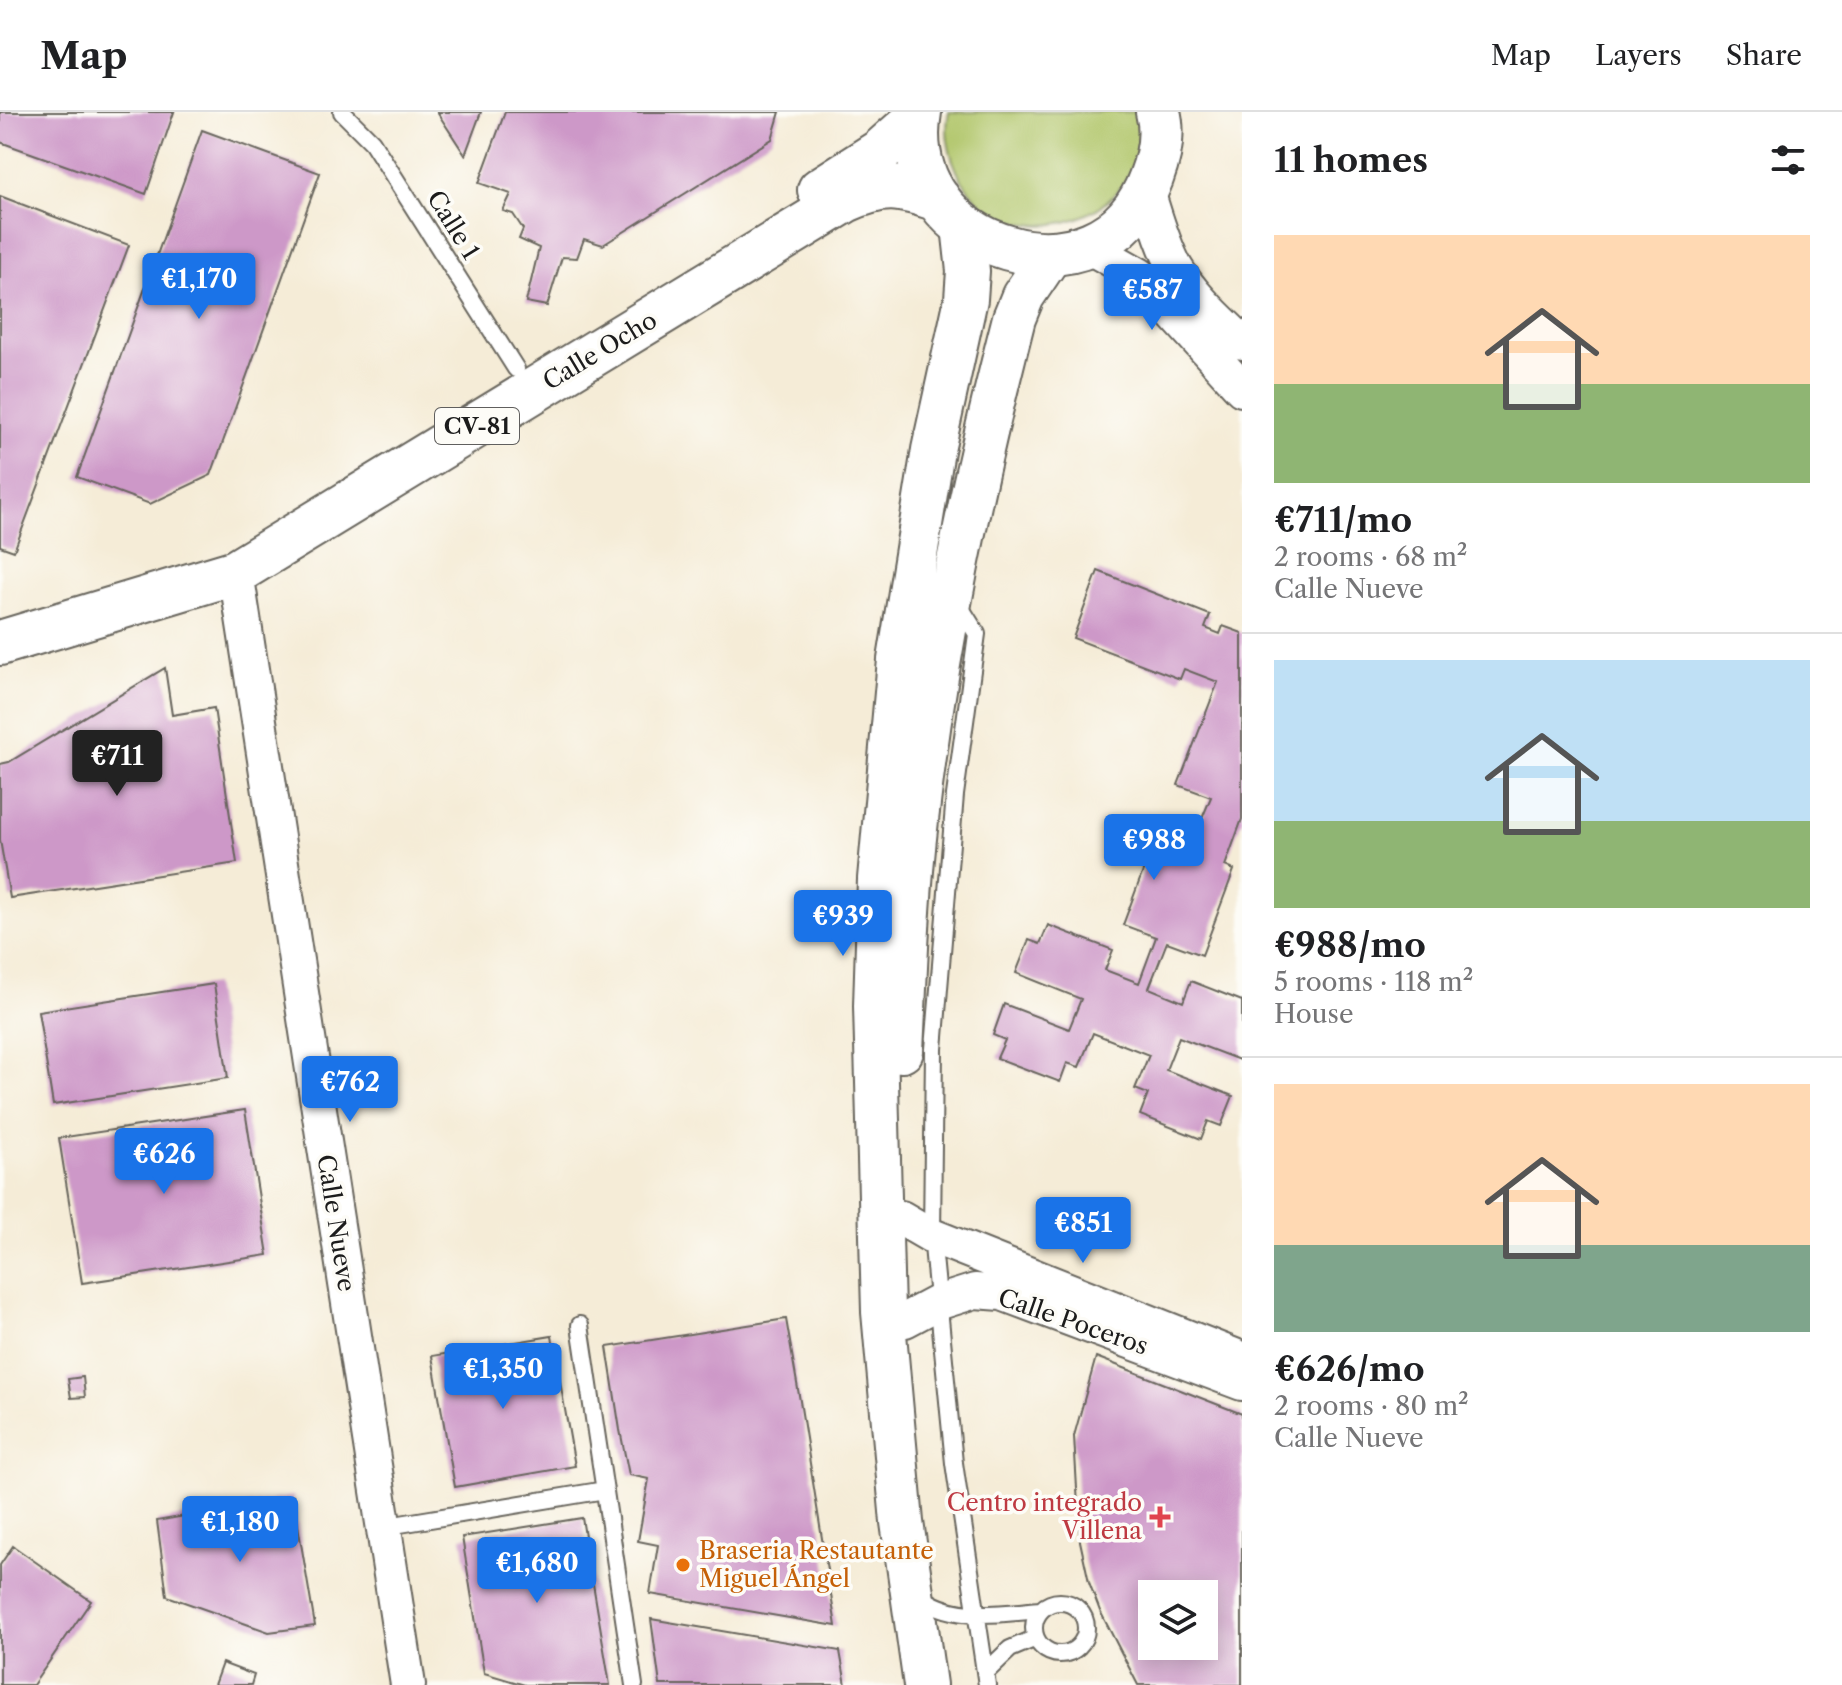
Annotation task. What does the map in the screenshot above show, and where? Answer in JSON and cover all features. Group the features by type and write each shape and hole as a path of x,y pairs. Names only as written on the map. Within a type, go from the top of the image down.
{"main road":[{"path":"1069,249 1110,232 1131,213 1147,191 1159,157 1161,122 1158,112"},
{"name":"Calle Ocho","path":"0,609 22,610 56,603 222,546 245,535 649,288 823,188 881,151 919,115"},
{"path":"919,115 918,146 925,174 950,213"},
{"name":"Calle Ocho","path":"0,643 236,572 846,200 872,189 912,190 990,243 1020,253 1069,249"}],"street":[{"path":"1147,191 1162,239 1176,267 1191,290 1242,342"},
{"path":"950,213 968,271 966,299 933,450 908,593 889,753 877,933 875,1020 883,1312 902,1522 975,1681"},
{"path":"925,1685 941,1604 921,1485 921,1312 901,1066 914,850 940,656 979,458 1014,318 1028,287 1069,249 1139,275 1242,389"},
{"name":"Calle Nueve","path":"236,572 408,1685"},
{"name":"Calle Poceros","path":"916,1227 1242,1359"},
{"name":"Calle Poceros","path":"921,1312 975,1291 1002,1293 1242,1383"}],"lane":[{"name":"Calle 1","path":"342,112 372,142 516,369"},
{"path":"580,1325 634,1685"},
{"path":"382,1527 605,1490"},
{"path":"941,1604 1041,1610 1056,1602 1073,1606 1084,1619 1085,1636 1081,1644 1066,1653 1048,1651 1036,1638 1034,1624 1041,1610"},
{"path":"975,1681 1010,1649 1036,1638"}],"green space":[{"path":"949,112 1136,112 1137,150 1125,181 1103,204 1074,220 1041,225 1008,219 979,202 957,171 948,142"}],"building":[{"path":"0,112 174,112 146,194 0,142"},
{"path":"437,112 481,112 465,155"},
{"path":"505,112 780,112 772,139 603,245 584,239 577,258 562,257 547,306 526,302 539,248 519,239 523,229 513,214 503,211 511,194 479,183"},
{"path":"202,130 320,173 211,475 150,504 77,477"},
{"path":"0,196 129,245 14,551 0,546"},
{"path":"1098,571 1210,615 1205,628 1220,634 1223,626 1242,633 1242,819 1225,866 1234,870 1202,955 1167,942 1149,988 1183,1002 1191,981 1242,1001 1242,1061 1179,1037 1166,1070 1233,1096 1221,1126 1208,1121 1201,1139 1140,1115 1148,1094 1135,1089 1149,1055 1093,1033 1079,1067 1067,1063 1060,1082 997,1058 1005,1040 993,1035 1004,1004 1069,1029 1081,999 1016,973 1029,940 1040,944 1048,925 1113,950 1105,970 1139,983 1156,937 1123,925 1155,839 1178,848 1188,822 1199,826 1211,797 1178,785 1218,682 1184,669 1180,679 1073,638"},
{"path":"165,668 172,715 214,708 237,863 10,898 0,840 0,764 9,762"},
{"path":"214,984 228,1078 53,1105 38,1011"},
{"path":"245,1110 268,1255 82,1283 59,1138"},
{"path":"786,1319 836,1626 650,1594 658,1545 638,1541 649,1479 629,1475 607,1347"},
{"path":"552,1336 575,1466 455,1487 432,1356"},
{"name":"Centro integrado Villena","path":"1096,1357 1242,1414 1242,1685 1138,1685 1100,1611 1089,1582 1080,1541 1074,1436"},
{"path":"83,1377 85,1397 71,1398 68,1379"},
{"path":"293,1496 315,1626 269,1632 167,1596 157,1521"},
{"path":"582,1518 610,1685 525,1685 484,1673 462,1537"},
{"path":"13,1546 91,1601 33,1685 0,1685 0,1565"},
{"path":"651,1619 840,1651 846,1685 660,1685"},
{"path":"222,1663 254,1675 251,1685 214,1685"}],"place":[{"name":"Centro integrado Villena","path":"1160,1517"},
{"name":"Braseria Restautante Miguel Ángel","path":"683,1565"}]}
